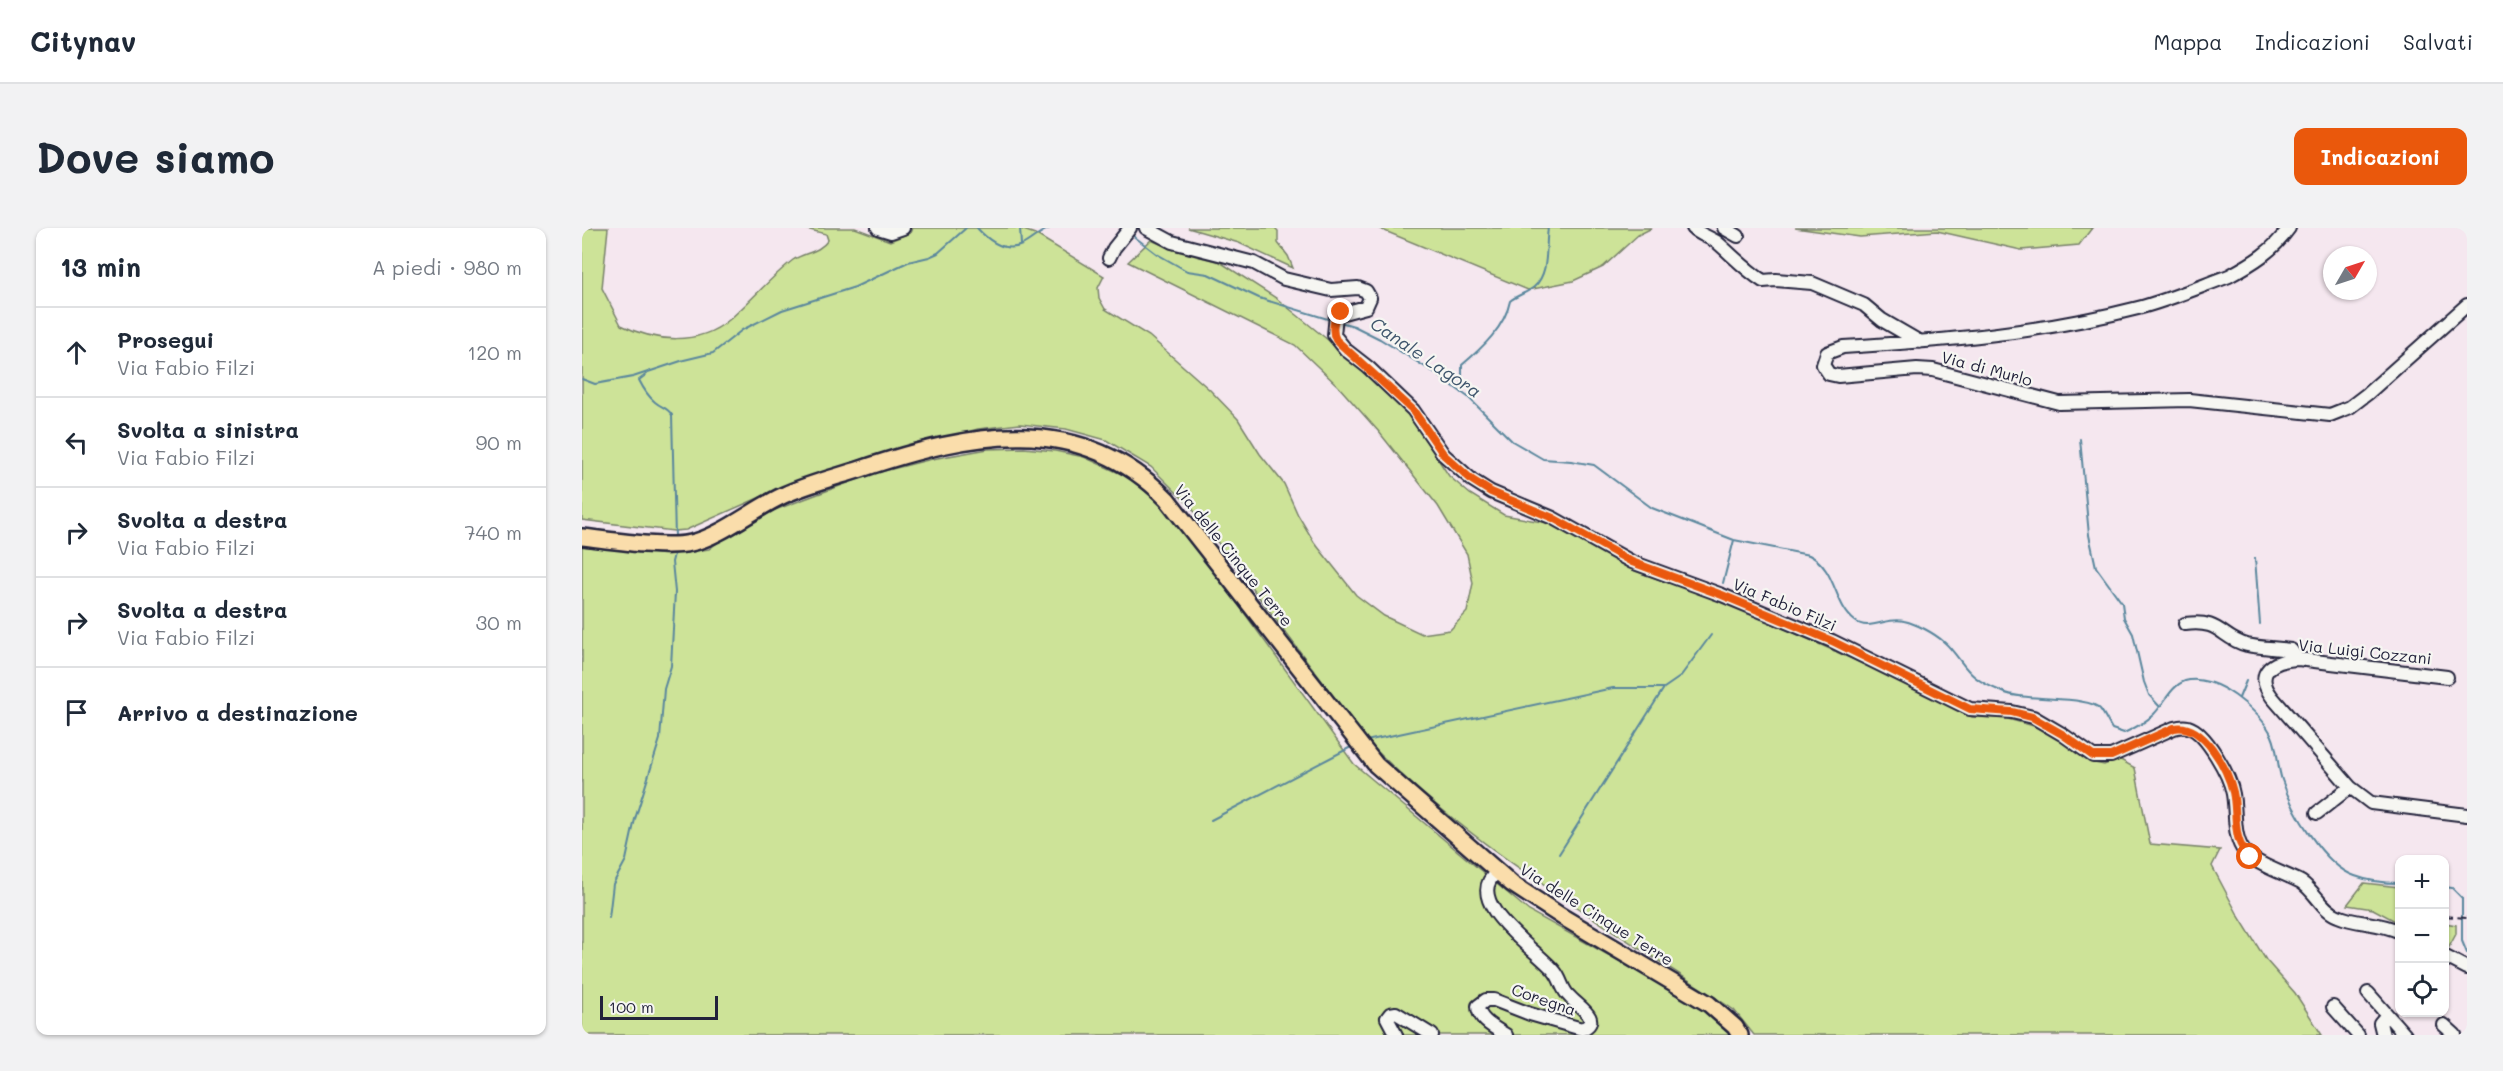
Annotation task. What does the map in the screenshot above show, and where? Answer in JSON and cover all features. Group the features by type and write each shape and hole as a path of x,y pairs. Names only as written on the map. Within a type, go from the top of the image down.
{"main road":[{"name":"Via delle Cinque Terre","path":"582,537 689,544 710,536 784,494 906,454 956,442 1010,436 1041,436 1087,447 1115,458 1167,499 1362,751 1376,765 1497,872 1561,916 1709,1004 1735,1027 1740,1035"}],"street":[{"path":"878,228 891,232 903,228"},
{"name":"Via Fabio Filzi","path":"1146,228 1172,242 1254,263 1284,279 1331,290 1362,289 1369,294 1366,307 1336,315 1334,335 1346,350 1369,368 1413,410 1444,455 1472,480 1491,492 1553,518 1632,562 1722,595 1832,641 1970,709 2012,712 2032,717 2062,734 2093,756 2111,756 2174,728 2183,727 2193,730 2204,740 2227,774 2233,792 2238,840 2246,853 2304,884 2335,915 2350,920 2375,923 2395,930"},
{"path":"1693,228 1699,234 1716,242 1762,281 1812,283 1864,305 1882,320 1921,342"},
{"path":"1724,228 1738,236"},
{"name":"Via di Murlo","path":"2289,228 2268,253 2235,273 2140,308 2068,324 1996,335 1836,349 1824,357 1822,364 1829,374 1838,376 1917,369 1933,370 2059,403 2189,400 2330,415 2350,407 2367,394 2467,305"},
{"path":"1109,258 1128,231"},
{"path":"2185,624 2198,622 2213,624 2247,645 2291,650 2298,659"},
{"name":"Via Luigi Cozzani","path":"2447,676 2298,659 2284,659 2273,664 2265,676 2267,690 2350,787 2371,803 2467,815"},
{"path":"2317,813 2350,787"},
{"name":"Coregna","path":"1497,872 1488,879 1486,885 1497,915 1512,934 1533,949 1556,973 1567,995 1589,1014 1591,1020 1590,1025 1582,1029 1530,1014 1494,1000 1482,1002 1478,1006 1478,1012 1506,1035"},
{"path":"2449,958 2467,968"},
{"path":"2368,993 2405,1035"},
{"path":"2333,1007 2358,1035"},
{"path":"1396,1035 1388,1021 1388,1015 1392,1013 1396,1013 1432,1035"},
{"path":"2383,1035 2380,1023 2386,1016"},
{"path":"2444,1025 2455,1035"}],"green space":[{"path":"582,228 608,228 602,288 621,325 648,335 676,339 704,334 717,328 729,320 793,260 816,250 828,240 826,234 802,228 855,228 890,241 910,233 912,228 1018,228 1035,234 1104,276 1098,288 1099,298 1105,309 1149,336 1210,390 1238,419 1260,454 1284,484 1298,515 1314,542 1356,595 1384,616 1422,634 1450,630 1467,612 1473,583 1467,554 1438,506 1379,432 1338,386 1295,345 1128,262 1151,240 1177,251 1220,262 1276,298 1328,340 1409,415 1449,476 1470,494 1504,515 1553,524 1635,571 1728,603 1954,705 1972,717 2004,718 2034,726 2059,737 2090,762 2104,765 2119,759 2135,768 2150,844 2220,850 2212,866 2238,915 2266,960 2295,993 2322,1035 1754,1035 1734,1010 1497,853 1409,781 1368,742 1191,507 1151,467 1106,440 1066,429 1020,424 978,429 866,458 783,487 686,530 674,531 582,520"},
{"path":"1188,228 1275,228 1278,231 1278,243 1288,256 1293,268 1239,243"},
{"path":"1381,228 1652,228 1638,235 1603,267 1573,281 1528,290"},
{"path":"1795,228 2092,228 2079,245 2021,250 1937,231 1860,237"},
{"path":"1024,448 1084,457 1128,477 1158,502 1192,541 1354,764 1529,911 1696,1004 1734,1035 582,1035 582,546 667,555 709,549 748,520 872,474 932,459 988,449"},
{"path":"2364,883 2395,887 2395,921 2373,909 2347,905"},
{"path":"2449,924 2456,925 2456,934 2449,947"}],"waterway":[{"path":"582,379 595,384 633,377 713,353 742,330 782,310 855,287 908,262 938,253 966,228"},
{"name":"Canale Lagora","path":"977,228 997,244 1009,247 1022,245 1050,228"},
{"path":"1020,228 1021,245"},
{"path":"1462,393 1462,365 1485,344 1498,328 1510,301 1534,287 1543,275 1548,228"},
{"name":"Canale Lagora","path":"1132,235 1157,254 1187,271 1208,274 1259,298 1331,320"},
{"name":"Canale Lagora","path":"1340,322 1380,339 1435,373 1468,397 1512,441 1543,459 1594,465 1652,508 1734,540 1809,555 1825,569 1842,605 1855,621 1872,625 1898,620 1920,627 1944,642 1975,677 1999,690 2013,695 2070,700 2094,705 2102,711 2112,729 2124,733 2151,717 2180,683 2197,680 2222,688 2247,705 2266,726 2274,741 2280,775 2293,806 2320,849 2343,870 2355,876 2395,883"},
{"path":"647,374 639,380 642,386 653,400 672,415 675,538"},
{"path":"2080,439 2089,535 2096,567 2122,603 2124,618 2133,634 2144,682 2149,695 2160,707"},
{"path":"1723,583 1734,540"},
{"path":"609,918 613,884 626,860 635,819 660,739 664,689 671,666 675,592 672,562 675,550"},
{"path":"2255,558 2260,624"},
{"path":"1559,854 1664,688 1680,677 1711,635"},
{"path":"2239,698 2246,681"},
{"path":"1366,741 1613,688 1664,688"},
{"path":"1211,820 1351,747"},
{"name":"Canale Lagora","path":"2449,888 2462,898 2462,941 2467,953"}],"railway":[{"path":"2449,916 2467,918"}],"route":[{"path":"1341,312 1336,315 1333,326 1336,340 1413,410 1429,436 1458,469 1491,492 1553,518 1632,562 1722,595 1832,641 1970,709 2012,712 2032,717 2062,734 2093,756 2111,756 2174,728 2188,727 2204,740 2227,774 2233,792 2238,840 2243,851 2250,857"}]}
